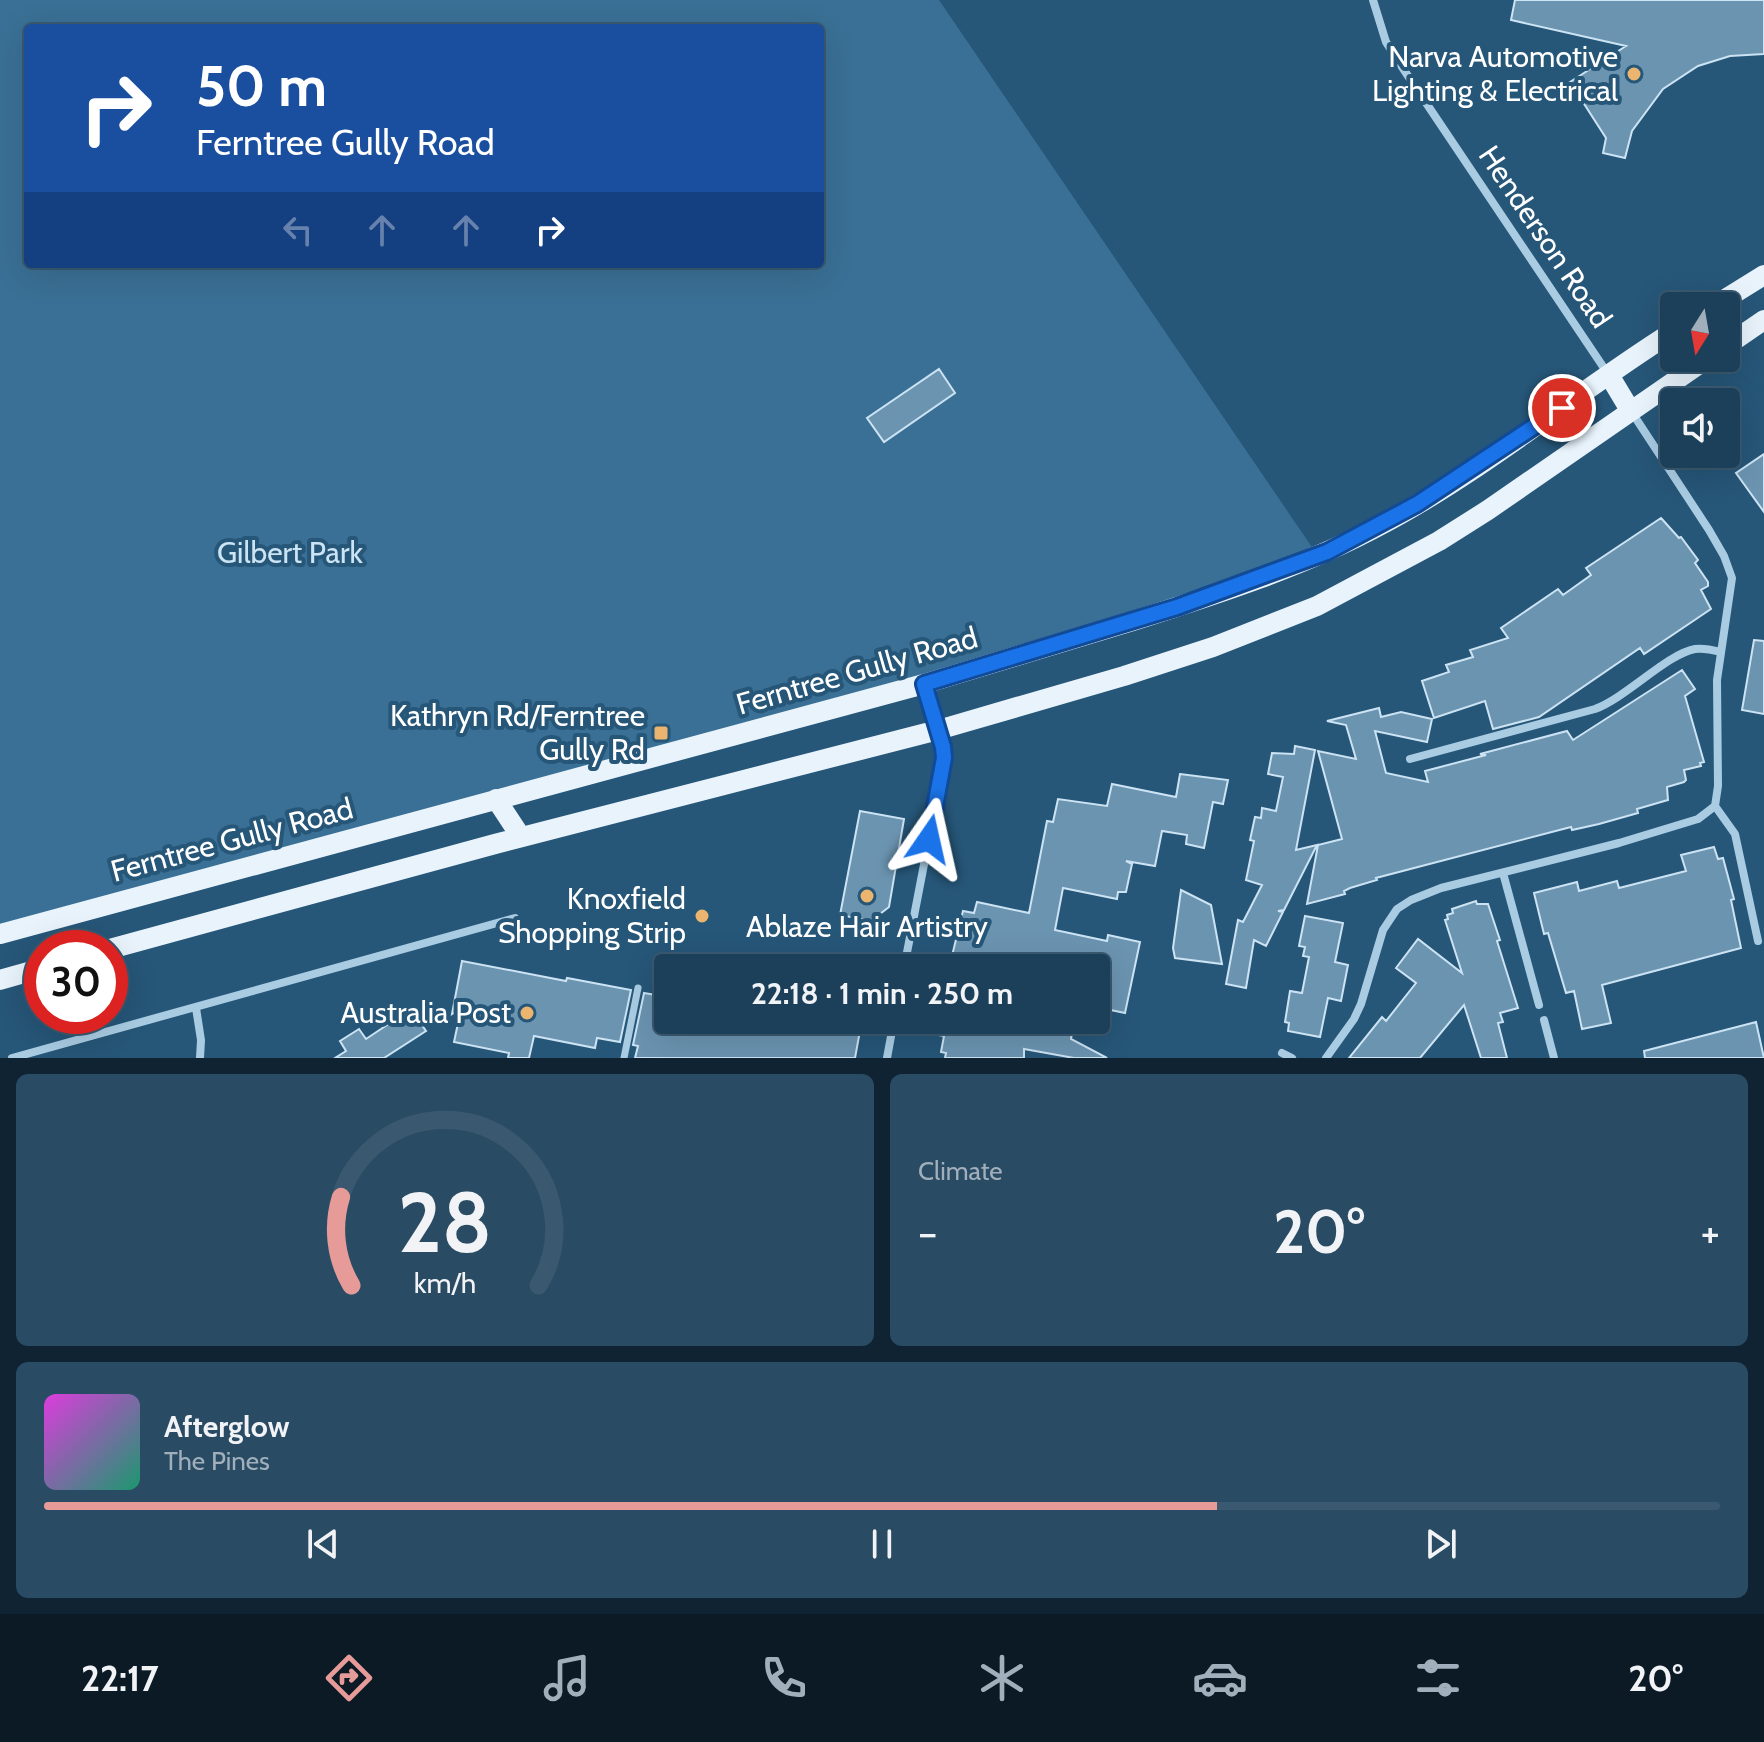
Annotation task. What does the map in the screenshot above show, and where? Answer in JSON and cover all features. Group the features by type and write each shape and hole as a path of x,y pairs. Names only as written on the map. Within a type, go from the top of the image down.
{"main road":[{"path":"1737,292 1764,275"},
{"path":"1740,336 1764,320"},
{"name":"Ferntree Gully Road","path":"0,934 924,684 1177,607 1327,552 1427,498 1660,340"},
{"path":"128,944 521,837 938,730 1213,647 1317,606 1461,528 1687,372"},
{"path":"1609,375 1630,410"},
{"path":"496,799 521,837"},
{"path":"495,844 496,799"},
{"path":"0,980 24,973"}],"street":[{"name":"Henderson Road","path":"1373,0 1386,42 1609,375"},
{"path":"1326,1058 1357,1012 1383,930 1397,909 1433,891 1698,819 1715,806 1718,786 1716,698 1733,589 1728,565 1709,530 1630,410"},
{"path":"1410,759 1595,709 1616,700 1683,653 1701,649 1721,652"},
{"path":"907,954 943,766 943,747 924,684"},
{"path":"1715,806 1735,834 1758,941"},
{"path":"1503,873 1539,1005"},
{"path":"12,1058 515,918"},
{"path":"624,1058 638,988"},
{"path":"196,1008 201,1040 200,1058"},
{"path":"1544,1020 1554,1058"},
{"path":"887,1058 891,1034"},
{"path":"1282,1053 1292,1058"}],"green space":[{"name":"Gilbert Park","path":"0,0 939,0 1318,556 1236,587 0,934"}],"building":[{"name":"Narva Automotive Lighting & Electrical","path":"1515,0 1764,0 1764,54 1730,56 1698,66 1663,89 1632,131 1625,158 1603,153 1606,138 1570,82 1626,46 1511,20"},
{"path":"939,369 955,393 884,442 867,418"},
{"path":"1764,454 1764,512 1736,473"},
{"path":"1661,518 1681,537 1698,560 1695,563 1708,582 1708,586 1701,590 1711,609 1644,654 1640,648 1539,717 1493,729 1485,701 1434,718 1422,681 1449,672 1446,665 1473,657 1470,650 1508,638 1501,628 1558,589 1563,595 1591,575 1586,568"},
{"path":"1754,640 1764,641 1764,714 1742,710"},
{"path":"1682,670 1695,689 1685,696 1704,762 1700,763 1701,766 1684,770 1684,782 1667,787 1668,800 1637,809 1638,813 1599,824 1572,830 1571,827 1376,878 1344,891 1345,894 1307,904 1318,845 1342,839 1318,751 1356,759 1346,725 1327,721 1379,708 1381,717 1401,712 1432,719 1427,742 1375,731 1386,773 1428,782 1425,771 1486,755 1480,754 1567,731 1573,740"},
{"path":"1295,746 1315,750 1296,850 1317,845 1284,910 1278,911 1283,912 1266,946 1254,940 1246,988 1226,984 1238,920 1243,922 1262,885 1246,880 1254,841 1250,840 1255,817 1261,818 1262,808 1276,811 1283,777 1268,774 1272,753 1294,754"},
{"path":"1180,774 1228,780 1223,804 1213,802 1204,848 1186,844 1187,835 1162,831 1155,866 1126,861 1132,864 1126,892 1118,892 1117,899 1063,888 1055,930 1107,941 1108,935 1140,942 1125,1013 1110,1010 1110,954 952,954 963,911 974,913 977,902 1029,913 1047,821 1053,822 1058,799 1107,806 1112,784 1176,797"},
{"path":"860,811 904,819 889,907 871,921 840,915"},
{"path":"1714,847 1718,859 1723,858 1734,899 1731,900 1741,948 1602,985 1611,1023 1582,1029 1574,991 1566,993 1548,933 1544,934 1534,893 1577,882 1579,891 1617,881 1619,888 1686,871 1681,855"},
{"path":"1181,890 1211,905 1222,964 1175,958 1173,948"},
{"path":"1476,901 1477,904 1488,904 1518,1008 1500,1013 1503,1022 1498,1023 1507,1058 1481,1058 1464,1005 1420,1058 1349,1058 1382,1017 1386,1021 1416,983 1396,968 1418,939 1462,973 1445,920 1448,919 1447,915 1453,913 1452,909"},
{"path":"1305,916 1343,923 1335,962 1348,965 1341,1001 1328,998 1320,1037 1288,1031 1289,1023 1285,1022 1290,991 1302,993 1309,957 1303,956 1305,947 1299,946"},
{"path":"462,961 631,990 620,1042 597,1038 595,1048 534,1036 529,1058 508,1058 509,1053 454,1042 461,1009 452,1014"},
{"path":"644,993 654,995 654,1034 859,1034 855,1058 635,1058 638,1046 633,1045"},
{"path":"411,1009 426,1031 384,1058 335,1058 346,1051 340,1041 359,1029 366,1039"},
{"path":"1756,1022 1764,1058 1645,1058 1644,1051"},
{"path":"933,1034 1072,1034 1071,1039 1107,1058 1074,1058 1024,1049 1024,1058 945,1058 946,1053 941,1052 944,1036"}],"place":[{"name":"Narva Automotive Lighting & Electrical","path":"1634,74"},
{"name":"Kathryn Rd/Ferntree Gully Rd","path":"661,733"},
{"name":"Ablaze Hair Artistry","path":"867,896"},
{"name":"Knoxfield Shopping Strip","path":"702,916"},
{"name":"Australia Post","path":"527,1013"}],"route":[{"path":"929,839 944,758 924,684 1177,607 1327,552 1417,504 1562,408"}]}
